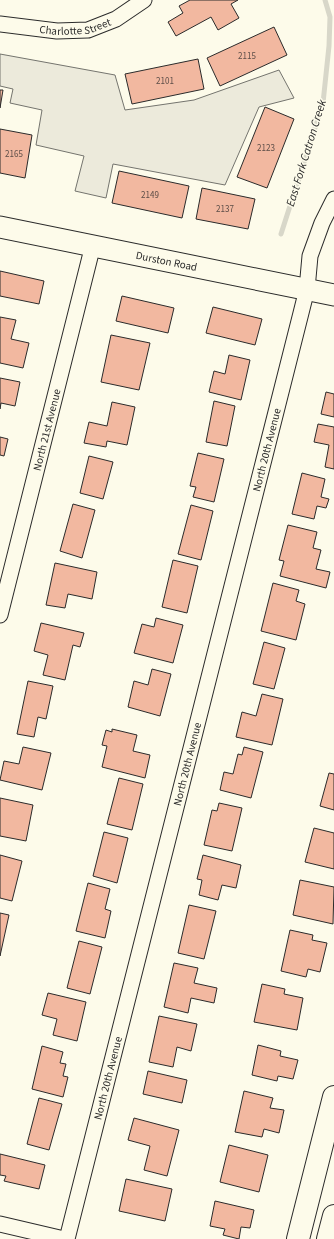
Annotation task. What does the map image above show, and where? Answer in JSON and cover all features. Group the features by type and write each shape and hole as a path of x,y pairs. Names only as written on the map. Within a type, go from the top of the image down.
{"main road":[{"name":"Durston Road","path":"0,227 334,294"},
{"path":"298,1239 334,1097"},
{"path":"328,1239 334,1216"}],"street":[{"name":"Charlotte Street","path":"0,24 57,31 88,30 116,19 144,0"},
{"name":"North 20th Avenue","path":"67,1239 307,289 310,256 322,224 334,199"},
{"name":"North 21st Avenue","path":"0,615 93,245"},
{"path":"0,1224 64,1239"}],"shaded area":[{"path":"0,54 115,75 125,110 194,100 279,70 294,98 259,107 225,185 113,164 106,198 75,191 84,156 36,145 42,110 10,103 13,89 0,86"}],"building":[{"path":"190,0 238,0 231,4 239,18 218,30 211,17 176,36 168,22 183,13 179,6"},
{"path":"274,27 287,55 220,86 207,58"},
{"path":"198,59 204,89 132,104 125,74"},
{"path":"0,90 3,90 0,108"},
{"path":"265,107 294,119 267,188 237,177"},
{"path":"0,129 32,135 25,178 0,173"},
{"path":"119,171 189,186 182,218 112,203"},
{"path":"202,188 255,199 248,229 196,219"},
{"path":"0,271 44,281 39,304 0,296"},
{"path":"122,296 174,308 168,333 116,321"},
{"path":"213,307 262,319 255,345 206,333"},
{"path":"0,317 16,320 11,339 29,343 23,368 0,363"},
{"path":"111,335 150,343 139,390 101,382"},
{"path":"229,355 250,360 241,400 209,392 214,371 225,374"},
{"path":"0,378 20,382 15,406 1,403 0,409"},
{"path":"326,392 334,394 334,417 321,414"},
{"path":"214,401 235,406 227,446 206,442"},
{"path":"112,402 135,407 127,445 107,441 106,447 84,443 89,422 107,426"},
{"path":"318,424 334,427 334,469 325,467 329,445 314,442"},
{"path":"0,437 8,439 4,456 0,455"},
{"path":"198,453 224,459 214,502 193,497 196,487 190,486"},
{"path":"89,456 113,462 103,499 80,493"},
{"path":"302,473 325,479 321,497 329,499 326,508 317,506 314,519 292,514"},
{"path":"73,504 95,510 82,558 60,551"},
{"path":"191,505 213,511 201,560 178,554"},
{"path":"288,525 317,532 313,548 321,550 316,569 330,572 326,588 280,576 284,561 279,560"},
{"path":"173,560 198,566 187,613 162,607"},
{"path":"55,563 97,572 92,599 68,594 65,608 46,605"},
{"path":"273,583 299,590 296,601 305,604 296,640 261,631"},
{"path":"156,618 183,625 173,663 134,653 142,624 154,627"},
{"path":"41,623 84,633 80,647 73,645 65,680 43,675 48,655 34,651"},
{"path":"264,642 285,648 274,689 253,684"},
{"path":"152,669 171,674 160,716 128,707 134,681 148,685"},
{"path":"28,681 53,686 46,719 38,717 34,737 17,734"},
{"path":"262,694 283,699 272,745 236,737 242,712 256,716"},
{"path":"112,729 137,735 133,751 150,755 145,778 102,767 107,746 102,745 106,730 112,732"},
{"path":"23,747 51,753 42,790 0,780 4,761 19,764"},
{"path":"244,747 263,752 251,798 220,790 224,772 233,774 238,754 242,755"},
{"path":"329,773 334,774 334,810 320,806"},
{"path":"119,778 143,784 132,830 107,824"},
{"path":"0,798 33,805 26,841 0,836"},
{"path":"219,803 242,808 232,851 204,845 212,810 217,811"},
{"path":"314,828 334,833 334,869 305,862"},
{"path":"104,832 128,838 117,883 93,876"},
{"path":"0,855 22,861 12,901 0,898"},
{"path":"203,855 241,865 236,888 222,885 218,900 199,895 202,880 197,879"},
{"path":"300,880 334,887 333,924 293,915"},
{"path":"88,883 110,889 105,909 111,911 105,938 76,931"},
{"path":"189,905 216,911 204,959 178,953"},
{"path":"0,913 9,915 0,956"},
{"path":"290,930 313,935 312,940 327,943 320,972 308,969 306,977 281,971"},
{"path":"79,941 102,947 90,994 67,988"},
{"path":"174,963 198,968 194,983 217,988 214,1003 191,998 188,1013 164,1007"},
{"path":"262,984 285,989 284,994 303,998 297,1030 254,1022"},
{"path":"48,993 86,1002 77,1041 53,1035 57,1019 42,1015"},
{"path":"159,1016 197,1024 191,1051 177,1047 173,1067 149,1062"},
{"path":"258,1045 281,1051 280,1056 298,1060 293,1079 278,1076 277,1081 252,1075"},
{"path":"42,1046 63,1052 60,1063 66,1064 63,1076 68,1077 63,1097 32,1089"},
{"path":"148,1071 187,1080 182,1103 143,1094"},
{"path":"244,1091 273,1098 270,1108 284,1110 279,1133 264,1129 262,1137 235,1132"},
{"path":"39,1098 62,1104 49,1150 27,1144"},
{"path":"134,1118 179,1130 167,1176 144,1170 150,1146 128,1140"},
{"path":"229,1145 268,1155 259,1192 220,1182"},
{"path":"0,1154 45,1165 39,1189 4,1181 6,1176 0,1175"},
{"path":"126,1179 172,1189 165,1221 119,1211"},
{"path":"215,1201 254,1210 250,1228 241,1227 239,1239 223,1235 225,1229 210,1226"}],"waterway":[{"name":"East Fork Catron Creek","path":"281,234 323,103 329,46 330,17 325,0"}]}
